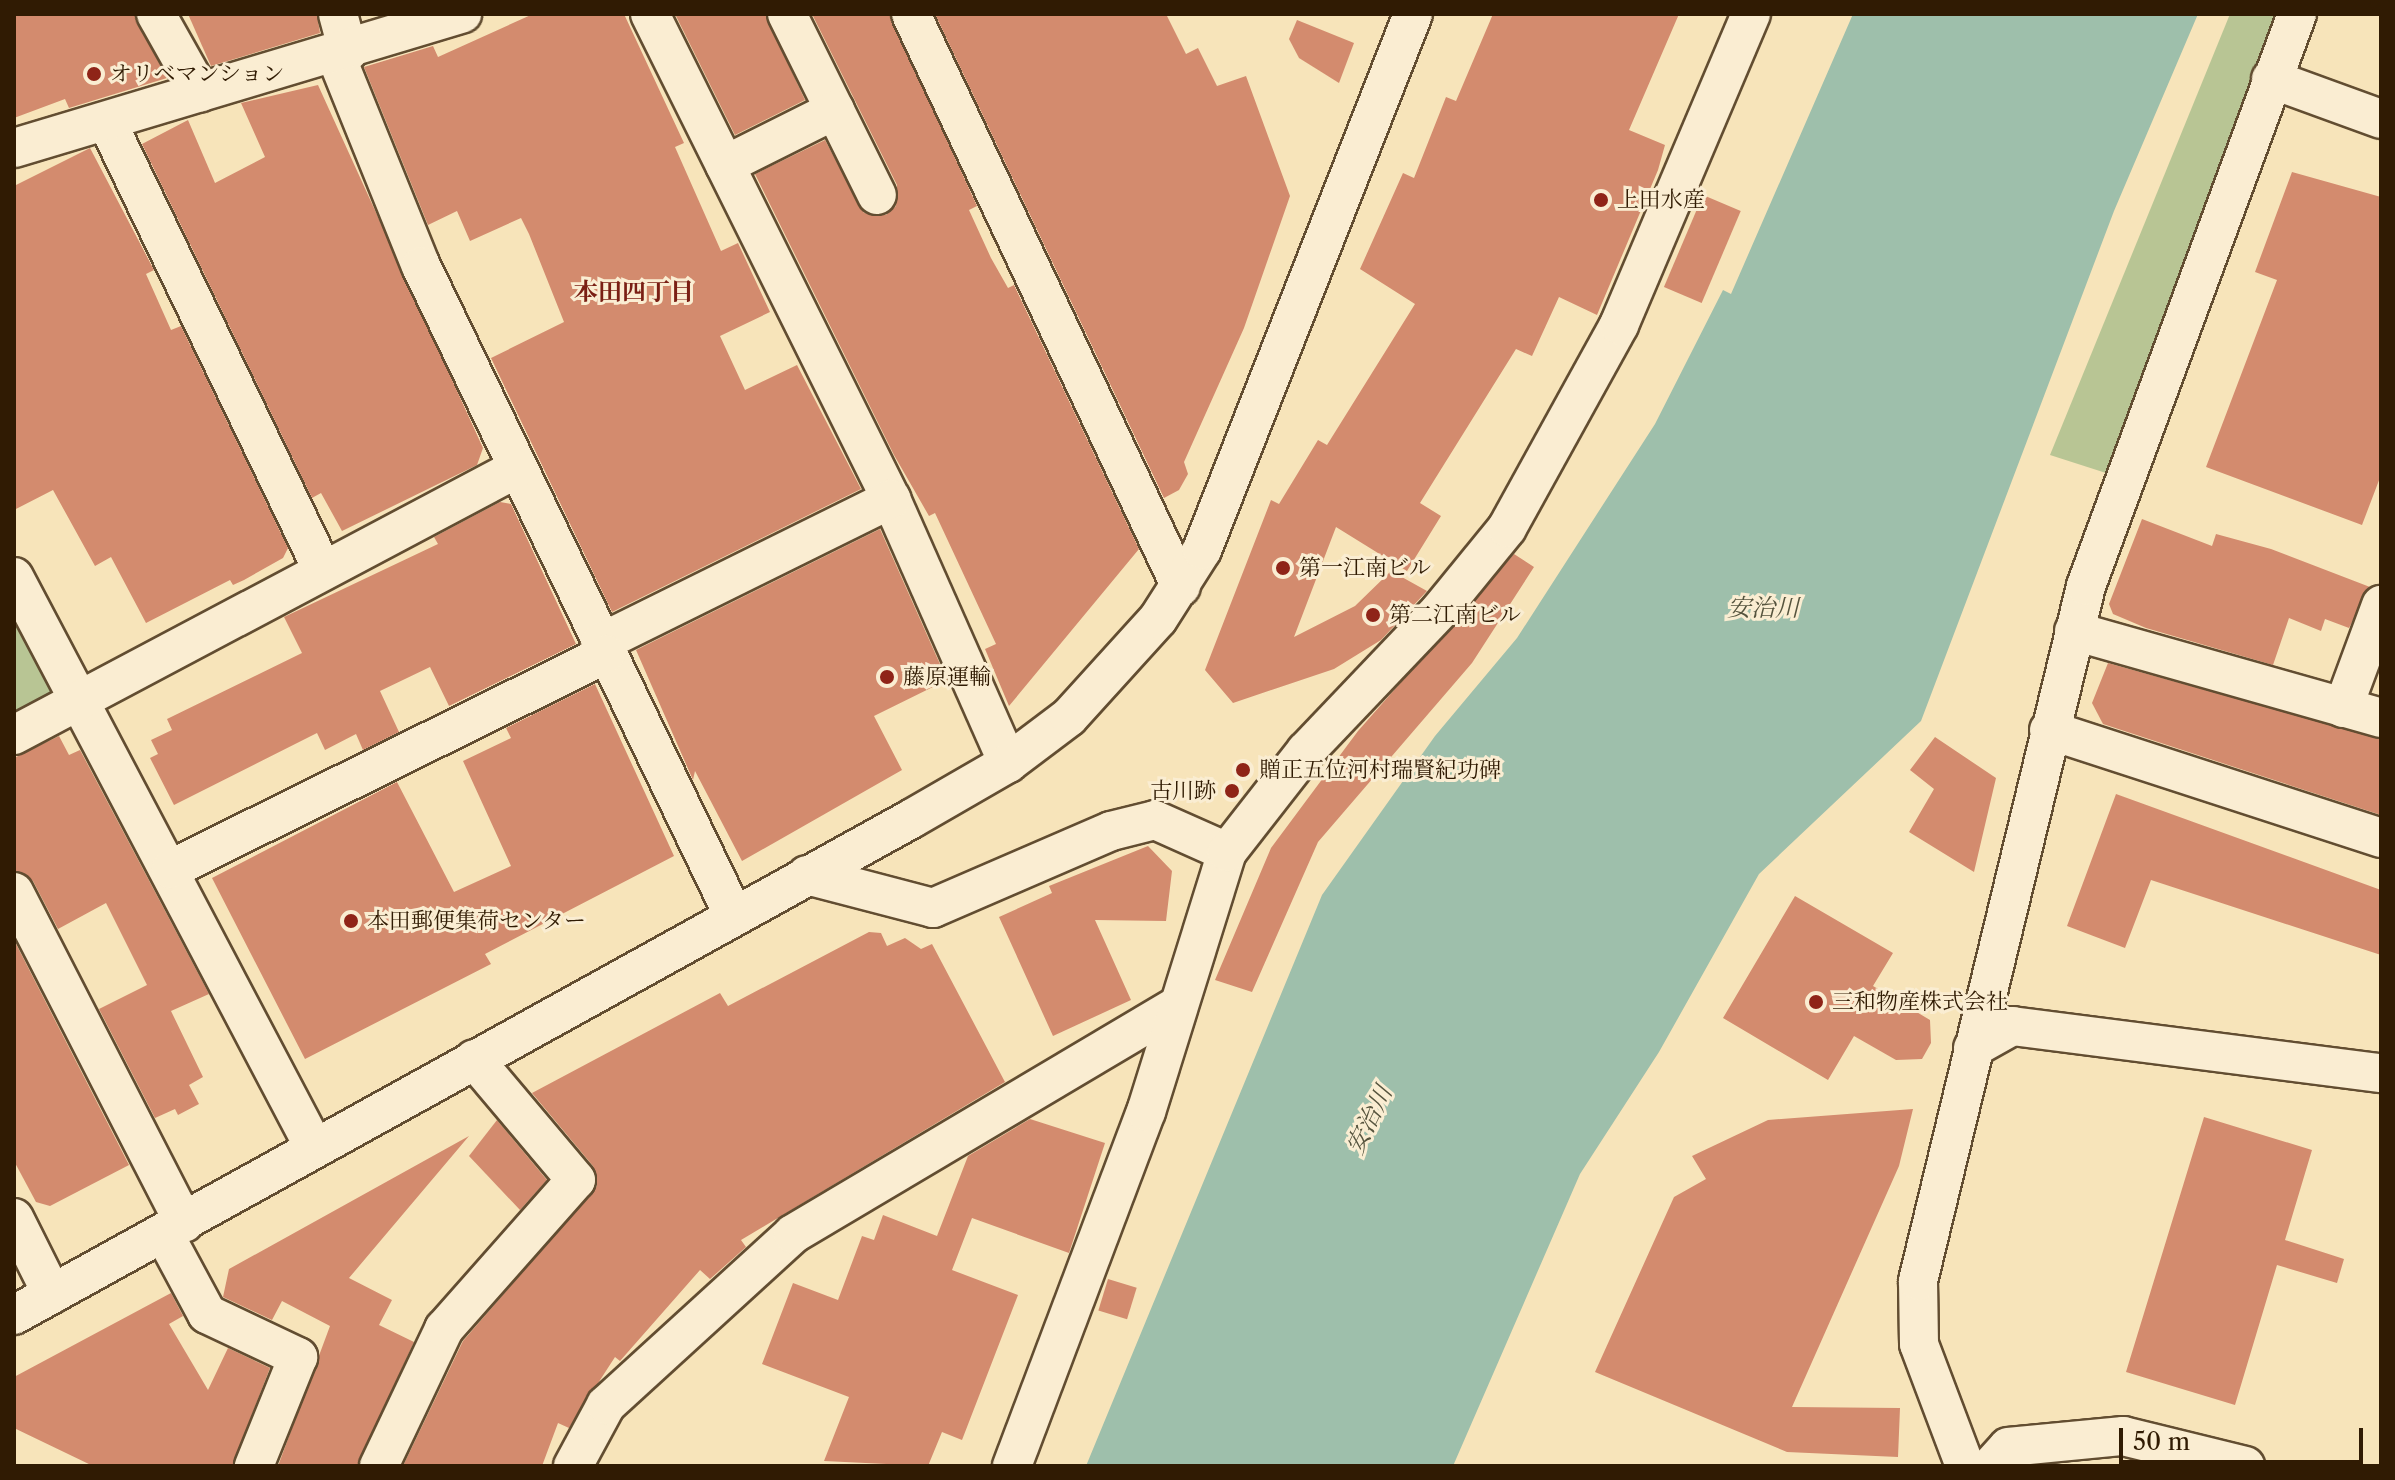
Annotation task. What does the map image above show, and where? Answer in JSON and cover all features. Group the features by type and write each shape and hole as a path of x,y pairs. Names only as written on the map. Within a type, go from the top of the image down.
{"street":[{"path":"156,14 200,92"},
{"path":"338,14 342,54 516,469 734,916"},
{"path":"14,148 200,92 342,54 462,14"},
{"path":"650,14 891,499 1008,763"},
{"path":"787,14 877,195"},
{"path":"911,14 1181,587"},
{"path":"14,1315 1008,763 1099,687 1181,587 1214,522 1413,14"},
{"path":"1012,1466 1146,1112 1175,1007 1227,852 1306,751 1441,609 1507,528 1619,325 1751,14"},
{"path":"1965,1466 1919,1344 1916,1308 1973,1048 2074,631 2297,14"},
{"path":"2271,79 2381,119"},
{"path":"725,165 835,110"},
{"path":"107,122 321,567"},
{"path":"14,735 321,567 516,469"},
{"path":"171,869 891,499"},
{"path":"14,577 82,699 314,1147"},
{"path":"2343,708 2381,605"},
{"path":"2074,631 2381,718"},
{"path":"2049,730 2381,838"},
{"path":"807,875 933,908 1111,831 1155,820 1227,852"},
{"path":"14,892 174,1228 207,1314 298,1357 254,1466"},
{"path":"573,1466 606,1405 793,1234 1175,1007"},
{"path":"1973,1048 2012,1026 2381,1073"},
{"path":"379,1466 444,1329 576,1180 474,1059"},
{"path":"14,1218 52,1294"},
{"path":"1991,1466 2008,1447 2123,1436 2245,1466"}],"shaded area":[{"path":"2230,14 2279,14 2106,473 2050,455"},
{"path":"14,606 59,681 54,702 14,723"}],"water":[{"name":"安治川","path":"1853,14 2198,14 2114,211 1921,721 1759,874 1659,1052 1580,1174 1453,1466 1086,1466 1322,895 1435,736 1517,638 1655,424 1723,290 1731,294"}],"building":[{"path":"14,14 134,14 167,78 69,108 65,99 14,118"},
{"path":"188,14 317,14 320,33 211,66"},
{"path":"533,14 624,14 684,143 675,147 721,251 738,243 770,312 720,336 745,390 797,365 861,489 612,612 491,358 564,322 529,234 521,218 470,241 457,211 428,225 364,67 433,46 438,57"},
{"path":"675,14 765,14 805,100 735,135"},
{"path":"812,14 889,14 977,206 969,210 991,258 1008,288 1014,285 1139,549 1009,706 985,649 996,644 935,513 929,516 894,455 755,174 825,140 864,213 886,215 896,206 897,185"},
{"path":"935,14 1166,14 1186,54 1198,48 1217,86 1246,76 1290,196 1244,328 1184,462 1188,474 1179,490 1164,498"},
{"path":"1493,14 1679,14 1629,130 1665,145 1658,170 1597,315 1559,297 1532,356 1516,349 1420,503 1441,516 1407,571 1336,527 1294,637 1355,606 1391,571 1427,591 1381,640 1334,669 1233,703 1205,670 1271,500 1279,504 1318,440 1327,445 1415,304 1360,269 1403,173 1414,178 1446,97 1456,101"},
{"path":"1297,20 1354,43 1339,83 1299,58 1289,39"},
{"path":"318,85 483,448 477,465 342,531 321,493 312,498 142,144 188,120 215,183 265,157 241,103"},
{"path":"90,148 154,270 146,274 171,330 181,326 288,548 283,558 244,580 233,585 230,580 146,623 111,557 95,566 53,490 14,510 14,186"},
{"path":"2292,172 2381,197 2381,475 2362,525 2206,467 2277,280 2255,272"},
{"path":"1703,195 1741,211 1702,303 1664,287"},
{"path":"500,502 511,504 576,644 449,706 430,667 380,691 399,732 363,750 356,734 325,750 317,733 174,805 150,758 158,754 151,740 172,730 167,719 302,653 284,617 438,544 434,537"},
{"path":"2142,519 2212,546 2216,534 2271,549 2370,587 2349,628 2325,619 2321,631 2289,618 2273,665 2146,628 2113,614 2109,604"},
{"path":"880,529 947,680 874,716 902,770 742,861 695,771 693,780 636,650"},
{"path":"1514,554 1534,567 1472,663 1318,842 1252,992 1215,980 1271,848 1358,731"},
{"path":"2108,663 2381,739 2381,815 2103,724 2092,703"},
{"path":"595,684 674,856 485,954 491,964 305,1059 212,878 397,782 454,892 511,866 463,761 511,738 506,728"},
{"path":"59,736 69,755 80,750 209,994 171,1011 203,1077 189,1085 199,1104 178,1115 175,1109 155,1118 99,1009 147,985 106,903 58,929 33,881 14,870 14,758"},
{"path":"1935,737 1996,778 1974,872 1909,832 1934,789 1910,770"},
{"path":"2116,794 2381,890 2381,955 2151,880 2125,948 2067,926"},
{"path":"1148,846 1172,871 1166,921 1095,920 1131,1000 1053,1036 999,917 1052,893 1049,886"},
{"name":"三和物産株式会社","path":"1795,896 1893,953 1873,986 1930,1020 1931,1043 1922,1059 1896,1060 1854,1036 1828,1080 1723,1018"},
{"path":"869,932 881,933 887,946 905,938 921,949 932,944 1005,1082 741,1240 746,1247 710,1279 700,1270 620,1361 615,1357 569,1428 558,1423 542,1466 403,1466 463,1341 597,1186 593,1166 532,1093 720,993 728,1006"},
{"path":"14,940 129,1165 50,1206 36,1202 14,1161"},
{"path":"1913,1109 1899,1166 1792,1407 1900,1408 1898,1457 1787,1452 1595,1372 1674,1197 1706,1179 1692,1156 1768,1120"},
{"path":"2204,1117 2312,1150 2285,1240 2344,1259 2337,1283 2277,1265 2235,1405 2126,1372"},
{"path":"1030,1119 1105,1143 1069,1253 972,1218 952,1270 1018,1295 962,1440 942,1432 928,1466 824,1461 849,1397 762,1364 793,1283 838,1300 862,1236 874,1240 883,1215 937,1236 968,1156"},
{"path":"497,1120 547,1180 520,1210 469,1156"},
{"path":"469,1136 349,1278 392,1300 379,1325 414,1342 357,1466 278,1466 330,1326 282,1301 272,1320 223,1297 229,1269"},
{"path":"1108,1279 1137,1288 1127,1319 1098,1311"},
{"path":"171,1293 183,1316 169,1324 208,1390 228,1348 270,1368 232,1466 93,1466 14,1428 14,1377"}],"place":[{"name":"オリベマンション","path":"94,74"},
{"name":"上田水産","path":"1601,200"},
{"name":"第一江南ビル","path":"1283,568"},
{"name":"第二江南ビル","path":"1373,615"},
{"name":"藤原運輸","path":"887,677"},
{"name":"贈正五位河村瑞賢紀功碑","path":"1243,770"},
{"name":"古川跡","path":"1232,791"},
{"name":"本田郵便集荷センター","path":"351,921"},
{"name":"三和物産株式会社","path":"1816,1002"}],"district":[{"name":"本田四丁目","path":"634,292"}]}
